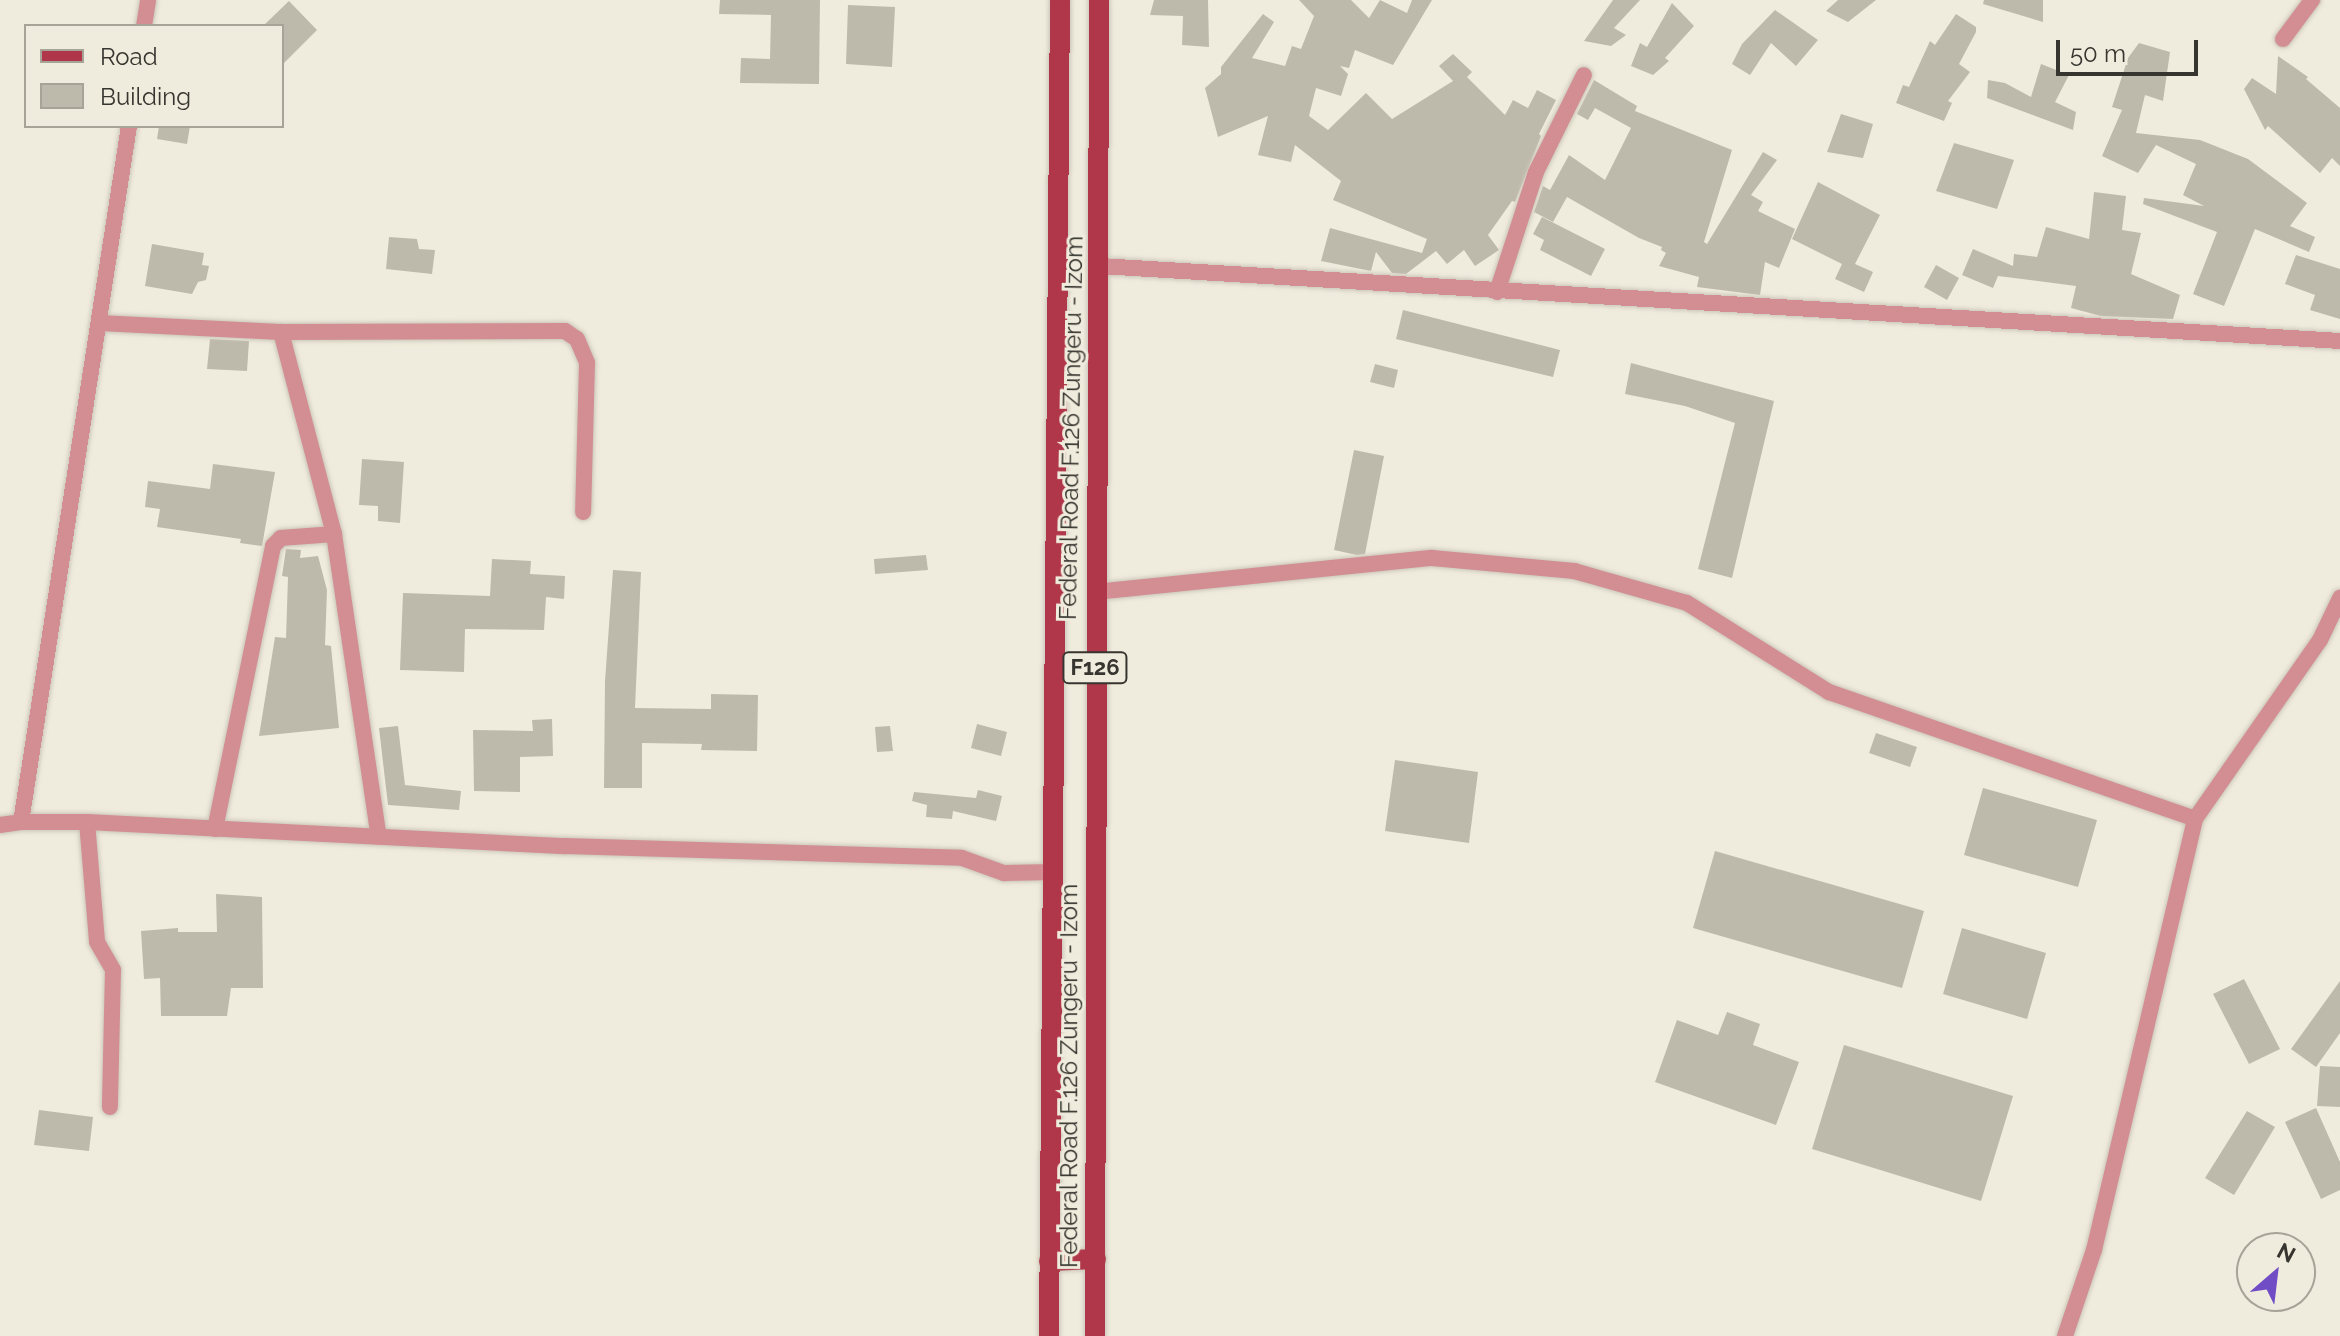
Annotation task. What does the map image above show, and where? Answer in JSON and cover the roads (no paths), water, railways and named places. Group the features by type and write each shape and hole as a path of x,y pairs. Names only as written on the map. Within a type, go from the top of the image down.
{"main road":[{"name":"Federal Road F.126 Zungeru - Izom","path":"1049,1336 1060,0"},
{"name":"Federal Road F.126 Zungeru - Izom","path":"1095,1336 1099,0"},
{"path":"1049,1261 1096,1259"}],"street":[{"path":"144,24 148,0"},
{"path":"2283,39 2312,0"},
{"path":"1497,292 1536,172 1584,75"},
{"path":"21,822 129,128"},
{"path":"1100,266 2340,341"},
{"path":"99,323 281,332 565,331 577,339 587,363 583,512"},
{"path":"281,332 334,534 379,837"},
{"path":"215,829 273,546 281,538 334,534"},
{"path":"1095,592 1432,558 1574,571 1687,603 1829,692 2195,819"},
{"path":"2065,1336 2094,1250 2195,819 2320,640 2340,598"},
{"path":"0,825 87,822 379,837 962,858 1004,873 1053,872"},
{"path":"87,822 97,942 113,970 110,1107"}]}
